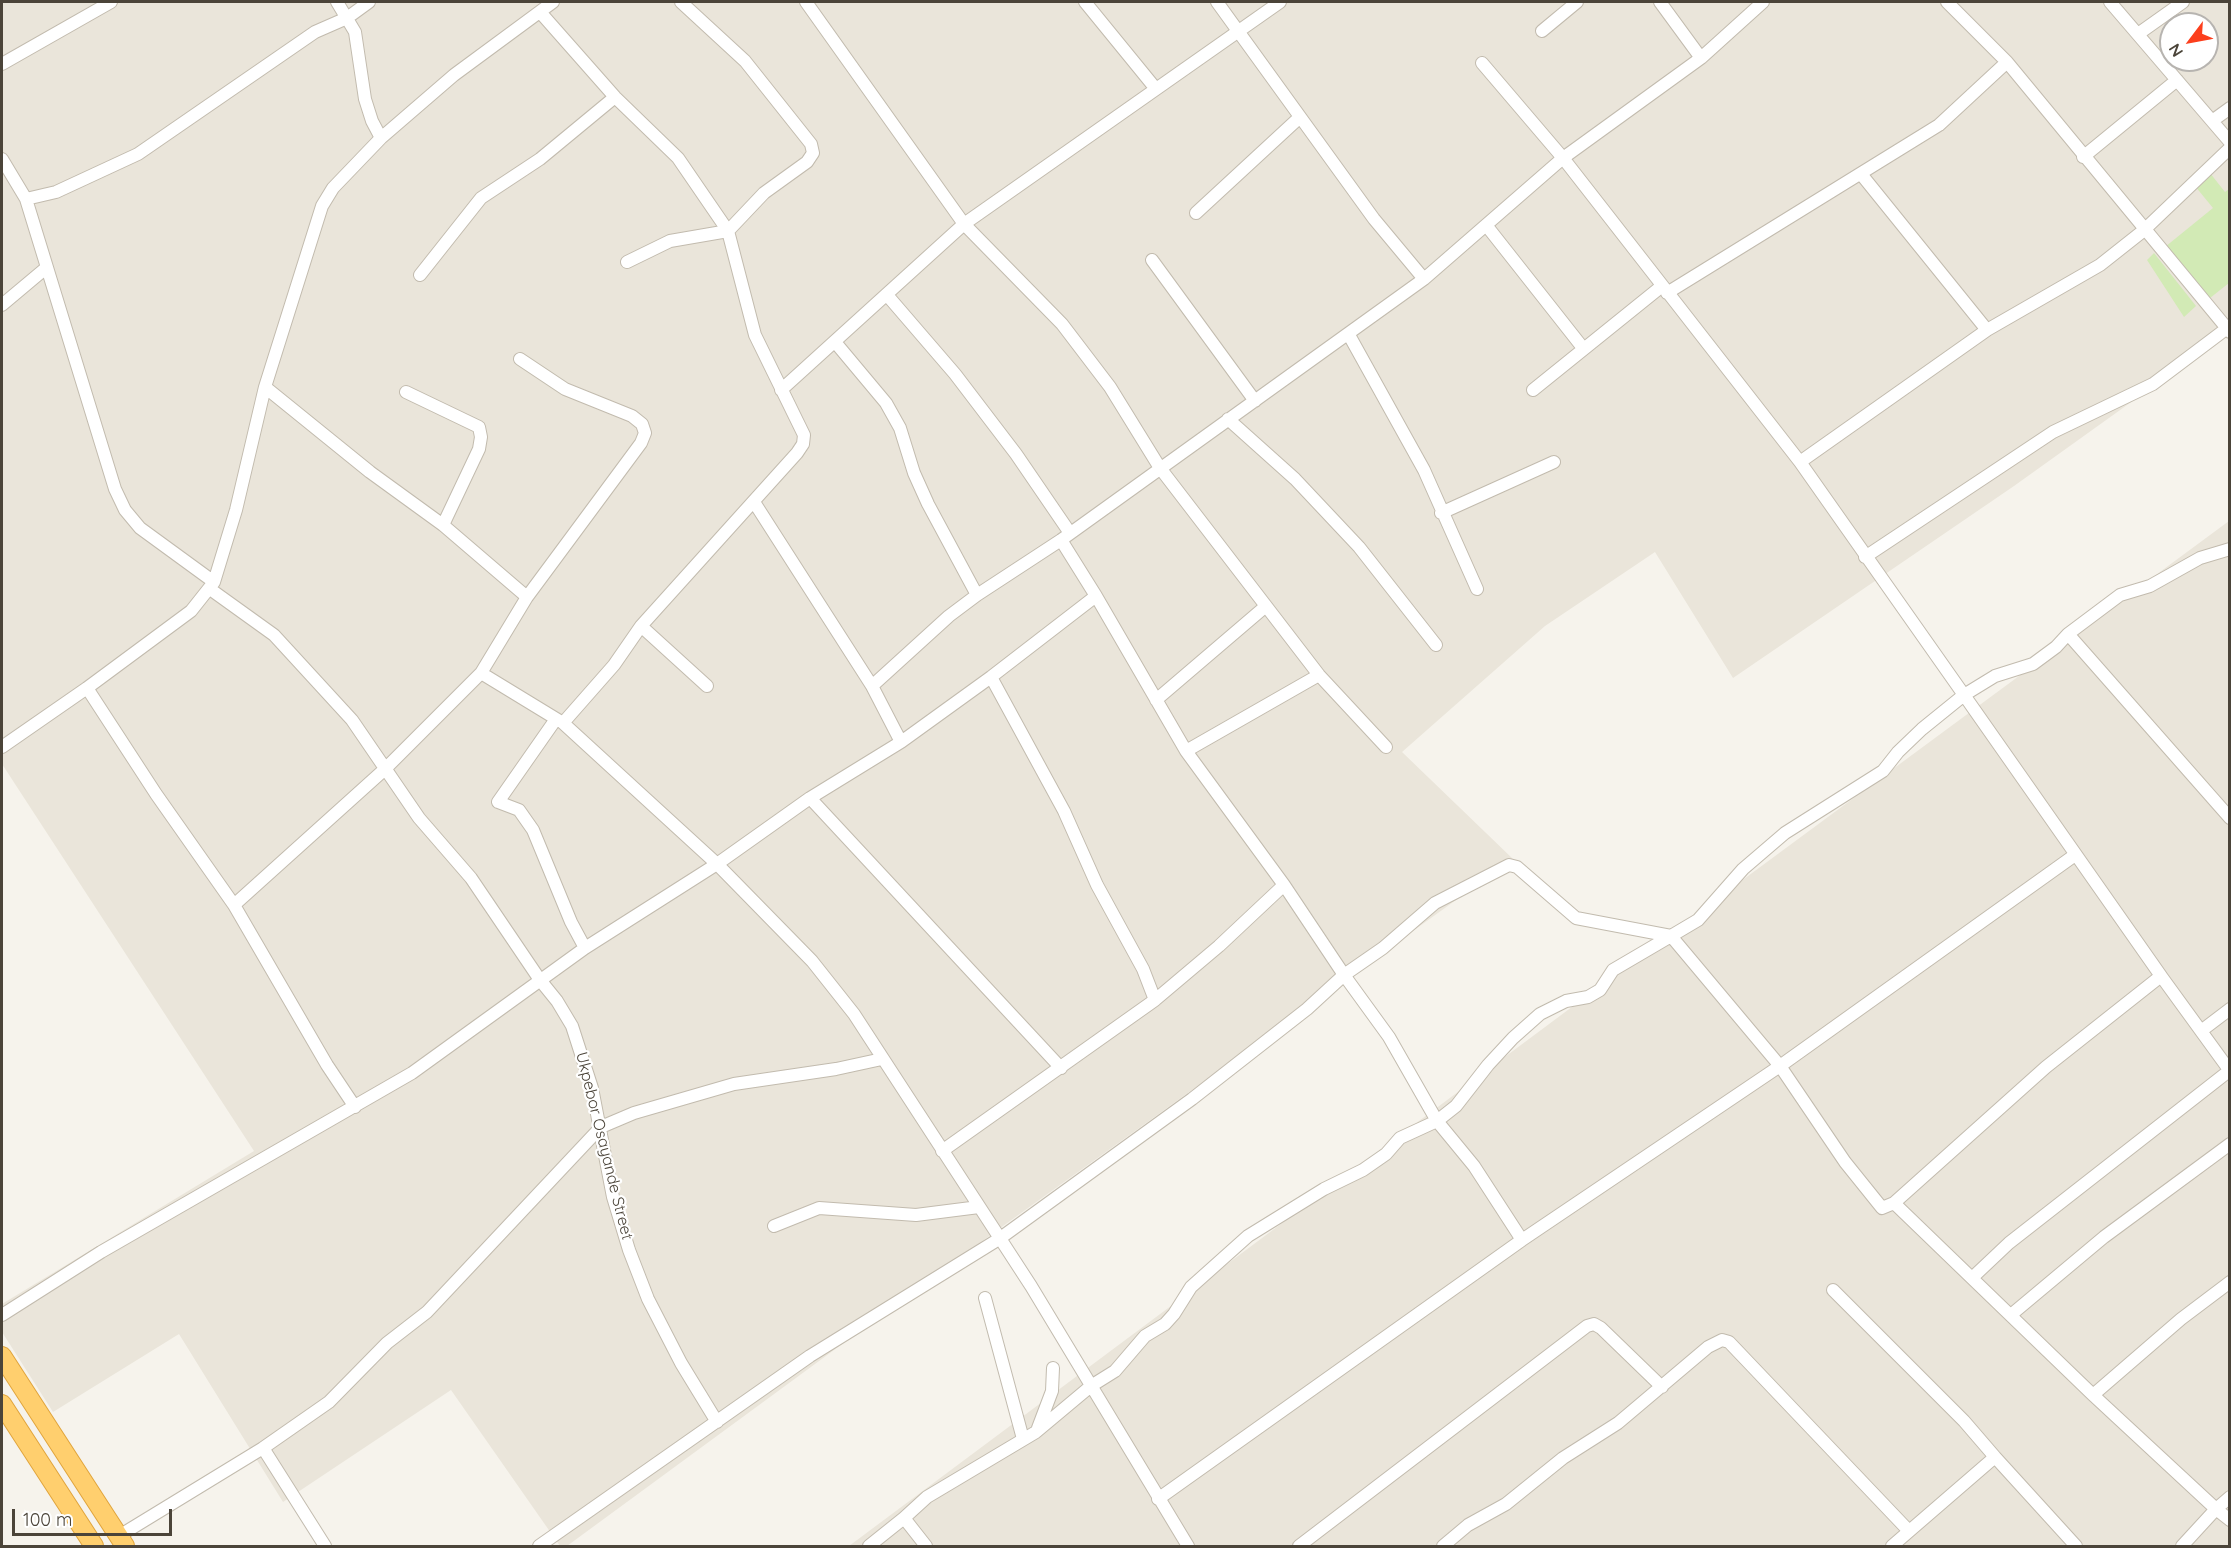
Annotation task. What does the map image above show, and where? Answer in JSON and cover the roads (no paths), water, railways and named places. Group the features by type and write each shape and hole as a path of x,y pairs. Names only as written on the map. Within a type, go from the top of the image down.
{"highway":[{"path":"2,1356 122,1541"},
{"path":"2,1404 94,1546"}],"street":[{"path":"2,64 111,2"},
{"path":"337,2 355,32 365,99 381,138"},
{"path":"26,199 74,184 138,154 315,32 347,18 369,2"},
{"path":"2,747 192,611 212,585 236,510 265,387 322,206 333,188 381,138 454,75 553,2"},
{"path":"627,262 670,241 728,231 764,193 807,162 813,153 811,144 745,61 681,2"},
{"path":"806,2 964,224 1062,324 1110,387 1160,468 1319,675 1386,747"},
{"path":"1085,2 1155,89"},
{"path":"1217,2 1374,219 1424,279"},
{"path":"781,390 964,224 1280,2"},
{"path":"1542,31 1577,2"},
{"path":"1660,2 1701,58"},
{"path":"872,686 949,616 977,595 1066,537 1424,279 1563,158 1701,58 1763,2"},
{"path":"1865,557 2054,432 2153,384 2228,331 2143,231 2007,62 1947,2"},
{"path":"2110,2 2229,142"},
{"path":"2138,34 2183,2"},
{"path":"540,12 615,97 678,158 728,231 755,335 801,429 803,444 754,502 641,626 614,666 559,721 498,802 519,810 533,830 571,922 585,948"},
{"path":"1533,390 1583,348 1665,289 1939,125 2007,62"},
{"path":"1482,63 1563,158 1800,462 2229,1071 2009,1243 1972,1277"},
{"path":"2083,157 2177,80"},
{"path":"420,275 481,198 540,159 615,97"},
{"path":"2212,121 2229,108"},
{"path":"1196,213 1300,117"},
{"path":"1800,462 1987,330 2100,265 2143,231 2229,148"},
{"name":"Ukpebor Osayande Street","path":"3,166 26,199 115,489 125,510 140,528 274,635 352,720 419,818 471,878 540,980 558,1001 572,1026 592,1088 613,1197 644,1289 681,1363 717,1422"},
{"path":"1860,174 1987,330"},
{"path":"1486,225 1583,348"},
{"path":"1152,260 1255,401"},
{"path":"2,305 46,268"},
{"path":"887,295 955,374 1016,454 1066,537 1096,596 1186,751 1284,885 1389,1037 1437,1121 1474,1166 1522,1240"},
{"path":"1349,335 1424,470 1441,513 1477,589"},
{"path":"835,342 886,403 900,428 914,473 928,504 977,595"},
{"path":"234,905 385,769 481,673 528,597 641,443 645,433 642,424 633,416 565,389 520,359"},
{"path":"265,387 362,466 443,525 528,597"},
{"path":"406,392 479,427 481,437 479,449 443,525"},
{"path":"1228,419 1295,479 1359,547 1436,645"},
{"path":"1441,513 1554,462"},
{"path":"754,502 872,686 901,742"},
{"path":"869,1546 927,1497 1036,1432 1091,1386 1124,1363 1133,1348 1145,1336 1174,1314 1191,1287 1248,1236 1324,1189 1363,1170 1386,1154 1400,1138 1437,1121 1456,1106 1513,1038 1540,1014 1566,1001 1588,996 1600,990 1613,970 1698,920 1743,869 1777,840 1841,796 1883,771 1898,752 1922,729 1964,695 1995,676 2033,664 2056,647 2068,634 2120,596 2150,586 2200,558 2229,549"},
{"path":"2,1316 101,1252 412,1072 585,948 717,864 810,798 901,742 991,677 1096,596"},
{"path":"1156,700 1266,606"},
{"path":"641,626 707,686"},
{"path":"2068,634 2229,818"},
{"path":"481,673 559,721 717,864 834,986 1031,1286 1188,1546"},
{"path":"1186,751 1319,675"},
{"path":"991,677 1064,811 1097,885 1143,969 1155,1000"},
{"path":"87,688 234,905 327,1065 355,1107"},
{"path":"810,798 1061,1068"},
{"path":"1158,1499 1522,1240 1780,1066 2075,855"},
{"path":"539,1546 810,1356 999,1239 1192,1099 1307,1009 1344,975 1383,948 1435,903 1509,865 1517,867 1575,918 1671,936 1780,1066 1845,1162 1881,1208 1894,1203 2046,1067 2161,976"},
{"path":"942,1151 1155,1000 1219,946 1284,885"},
{"path":"2201,1031 2229,1009"},
{"path":"122,1541 329,1402 371,1358 427,1312 601,1127 634,1113 734,1084 836,1069 882,1059"},
{"path":"2012,1314 2113,1230 2229,1144"},
{"path":"1894,1203 2012,1314 2093,1395 2229,1520"},
{"path":"774,1226 819,1208 916,1215 979,1208"},
{"path":"2093,1395 2181,1319 2229,1282"},
{"path":"1833,1290 1964,1421 2076,1546"},
{"path":"985,1298 1023,1439"},
{"path":"1299,1546 1587,1326 1594,1324 1601,1328 1662,1387"},
{"path":"1443,1546 1468,1525 1506,1504 1563,1458 1618,1423 1708,1347 1722,1340 1729,1342 1908,1530"},
{"path":"1036,1432 1052,1391 1053,1368"},
{"path":"263,1448 325,1546"},
{"path":"1892,1546 1995,1457"},
{"path":"2182,1546 2229,1497"},
{"path":"904,1518 926,1546"}]}
